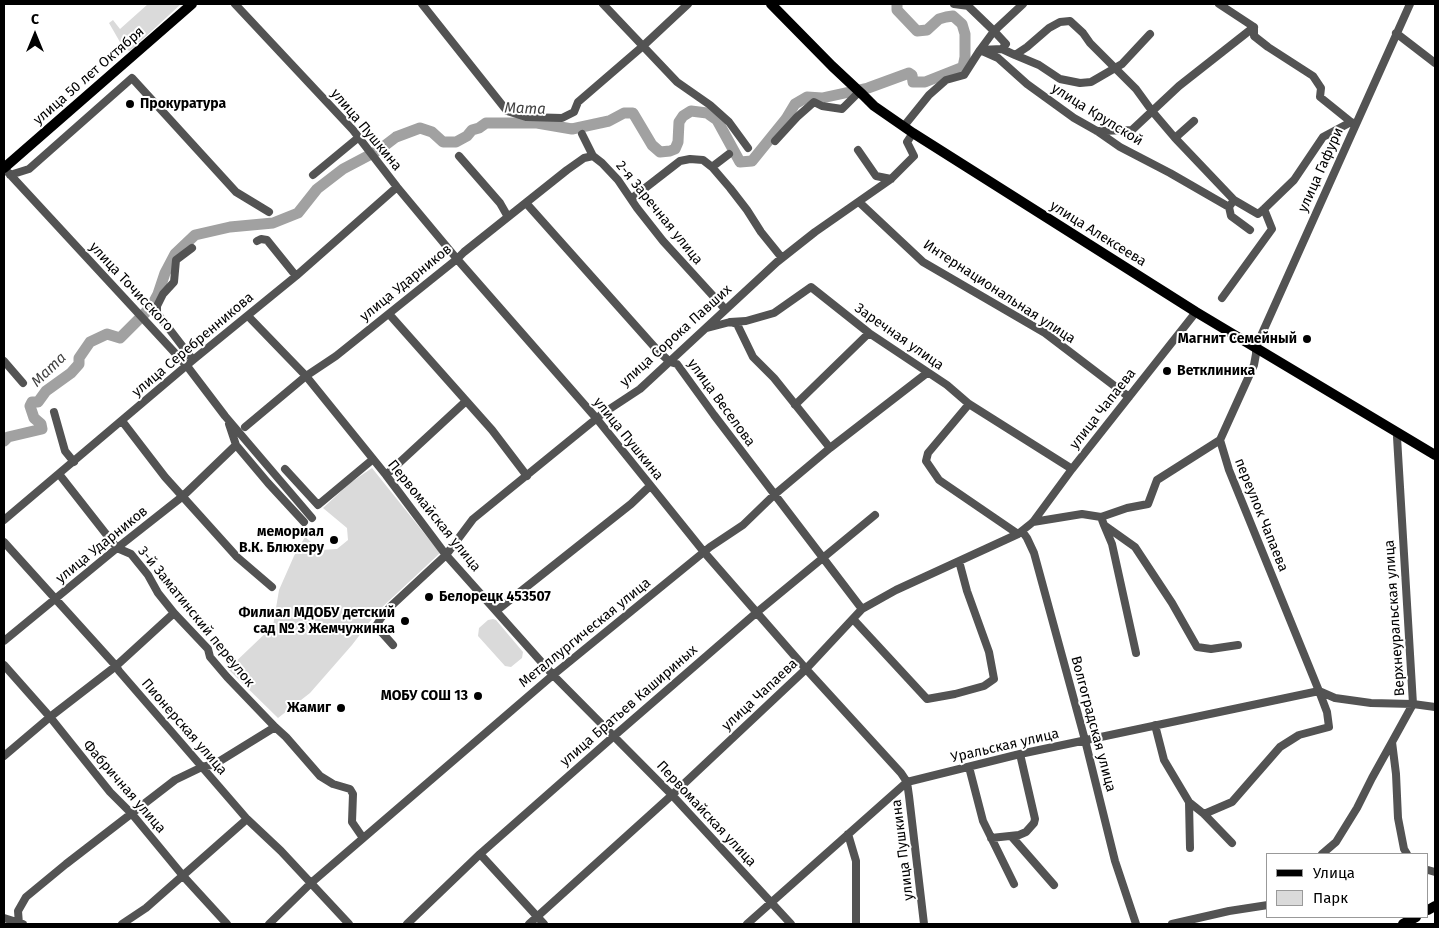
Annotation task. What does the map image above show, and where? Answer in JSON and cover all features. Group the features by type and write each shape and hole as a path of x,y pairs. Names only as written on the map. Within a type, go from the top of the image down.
{"main road":[{"name":"улица 50 лет Октября","path":"6,170 192,4"},
{"name":"улица Алексеева","path":"771,4 874,106 913,133 1196,312 1435,455"},
{"path":"1403,924 1414,918"}],"street":[{"name":"улица Пушкина","path":"234,4 365,145 397,188 597,419 704,552 756,613 894,764 907,782 924,924"},
{"path":"422,4 507,111 526,117 562,118 574,112 578,102 688,4"},
{"path":"603,4 677,82 710,105 729,122 748,148"},
{"path":"954,4 967,5 1006,44 1002,49"},
{"path":"904,126 929,95 946,80 964,75 994,31 1023,4"},
{"path":"1219,4 1254,27"},
{"name":"улица Гафури","path":"1256,347 1353,123 1410,4"},
{"path":"1015,54 1027,47 1049,28 1066,20 1070,21 1136,89 1152,111 1231,204 1258,214 1294,180 1323,137 1353,123 1320,97 1321,88 1313,76 1254,36 1254,27"},
{"path":"1097,131 1132,130 1180,86 1254,27"},
{"path":"1396,33 1435,63"},
{"path":"980,50 1002,49 1039,65 1060,79 1080,83 1091,82 1122,64 1150,34"},
{"name":"улица Крупской","path":"980,50 998,58 1035,90 1074,118 1120,147 1231,204 1231,216 1250,230"},
{"path":"6,170 29,169 132,78 236,192 269,212"},
{"path":"775,142 814,102 822,106 842,109 858,91"},
{"path":"1175,138 1194,121"},
{"name":"улица Сорока Павших","path":"393,645 376,626 381,618 390,607 446,555 473,519 597,419 640,389 782,258 815,232 892,179 914,156 907,142 913,133"},
{"name":"2-я Заречная улица","path":"582,134 593,156 618,180 662,240 726,309"},
{"path":"313,175 358,137"},
{"path":"858,150 876,176 892,179"},
{"path":"712,167 729,154"},
{"path":"459,156 500,203 508,217"},
{"name":"улица Ударников","path":"245,427 306,376 336,356 567,170 584,158 593,156"},
{"path":"631,199 680,161 690,158 703,160 712,167 747,210 761,232 782,258"},
{"name":"улица Точисского","path":"6,170 146,321 190,363 225,416 308,520 236,445"},
{"name":"улица Серебренникова","path":"4,520 296,276 397,188"},
{"name":"Интернациональная улица","path":"859,202 923,262 1045,333 1129,397"},
{"name":"улица Веселова","path":"526,203 658,351 670,362 677,364 774,495 862,609"},
{"path":"1222,298 1272,229 1264,210"},
{"path":"257,241 261,239 267,240 296,276"},
{"path":"190,363 157,314 157,306 163,294 174,282 176,260 192,248"},
{"name":"Заречная улица","path":"705,328 730,322 746,321 774,313 811,287 869,333 947,385 969,404 1072,469"},
{"name":"улица Чапаева","path":"528,924 672,795 806,669 862,609 896,590 1020,533 1033,522 1072,469 1196,312"},
{"path":"389,314 417,344 465,402 492,430 527,476"},
{"name":"Первомайская улица","path":"248,316 306,376 386,475 446,555 553,675 672,795 791,924"},
{"path":"730,322 737,324 754,357 774,378 830,448"},
{"path":"794,404 869,333"},
{"path":"1033,522 1082,514 1101,517 1127,508 1148,504 1158,480 1220,440 1254,365 1256,347"},
{"path":"4,361 23,383"},
{"name":"Металлургическая улица","path":"269,924 311,882 553,675 704,552 743,525 774,495 830,448 927,373"},
{"path":"386,475 465,402"},
{"path":"969,404 928,453 926,461 939,480 1020,533"},
{"path":"54,412 65,451 74,462"},
{"path":"225,416 236,445"},
{"path":"122,421 165,477 237,557 272,587"},
{"name":"Верхнеуральская улица","path":"1392,742 1414,704 1397,447 1399,433"},
{"name":"переулок Чапаева","path":"1220,440 1229,470 1319,691"},
{"name":"улица Ударников","path":"4,641 183,496 236,445"},
{"path":"285,469 318,505 372,460"},
{"name":"3-й Заматинский переулок","path":"59,474 117,548 132,554 174,614 208,649 210,657 227,677 275,728 286,736 320,776 333,784 350,789 353,794 352,822 363,838"},
{"path":"496,611 631,504 650,486"},
{"name":"улица Братьев Кашириных","path":"407,924 480,854 614,736 756,613 875,515"},
{"path":"1101,517 1112,544 1136,653"},
{"path":"1104,525 1135,547 1172,603 1197,647 1211,649 1238,645"},
{"name":"Волгоградская улица","path":"1020,533 1034,553 1085,740 1115,861 1136,924"},
{"name":"Пионерская улица","path":"4,542 116,666 119,672 247,819 311,882 349,924"},
{"path":"853,619 927,699 984,686 994,679 989,652 967,591 959,560"},
{"path":"4,756 50,717 116,666 174,614"},
{"name":"Фабричная улица","path":"4,665 50,717 110,792 132,814 184,877 227,924"},
{"path":"1319,691 1335,698 1371,703 1414,704 1435,707"},
{"path":"1204,814 1232,802 1280,747 1299,735 1329,727 1319,691"},
{"name":"Уральская улица","path":"747,924 907,782 1020,754 1319,691"},
{"path":"1155,725 1164,760 1189,802 1204,814 1232,843"},
{"path":"21,924 18,911 26,897 66,864 175,780 202,767 215,764 275,728"},
{"path":"1323,853 1336,842 1357,808 1392,742"},
{"path":"1392,742 1398,818 1406,853"},
{"path":"991,838 1012,837 1026,832 1034,824 1035,818 1020,754"},
{"path":"969,767 983,821 1014,884"},
{"path":"1189,802 1190,848"},
{"path":"128,923 184,877 247,819"},
{"path":"848,834 856,861 856,924"},
{"path":"1012,837 1054,885"},
{"path":"480,854 544,924"},
{"path":"1172,924 1229,911 1266,905"},
{"path":"4,918 21,924"},
{"path":"276,918 282,924"}],"green space":[{"path":"148,4 181,4 130,51 124,49 109,23 113,20 120,29"},
{"path":"372,468 440,553 378,611 352,645 310,693 278,718 228,669 273,626 279,590 294,556 305,537 321,550 337,549 348,540 347,528 323,508 350,483"},
{"path":"488,620 496,620 523,652 522,658 511,667 505,666 478,636 479,628"}],"waterway":[{"name":"Мата","path":"4,441 8,437 42,429 41,424 34,418 30,406 32,402 38,402 46,391 71,373 79,364 79,358 90,342 107,334 120,338 151,307 175,254 195,235 230,227 273,223 298,213 317,189 343,169 379,150 396,137 420,128 432,132 443,142 456,142 467,136 472,130 486,123 537,123 572,129 609,121 624,113 633,113 652,145 660,152 675,149 678,142 679,122 683,116 691,111 707,113 717,120 740,162 752,161 786,119 795,104 807,97 822,98 868,88 909,73 912,75 913,82 925,82 963,67 965,34 962,24 953,16 946,17 939,19 927,30 917,31 897,10 897,4"}],"place":[{"name":"Прокуратура","path":"130,104"},
{"name":"Магнит Семейный","path":"1307,339"},
{"name":"Ветклиника","path":"1167,371"},
{"name":"мемориал В.К. Блюхеру","path":"334,540"},
{"name":"Белорецк 453507","path":"429,597"},
{"name":"Филиал МДОБУ детский сад № 3 Жемчужинка","path":"405,621"},
{"name":"МОБУ СОШ 13","path":"478,696"},
{"name":"Жамиг","path":"341,708"}]}
